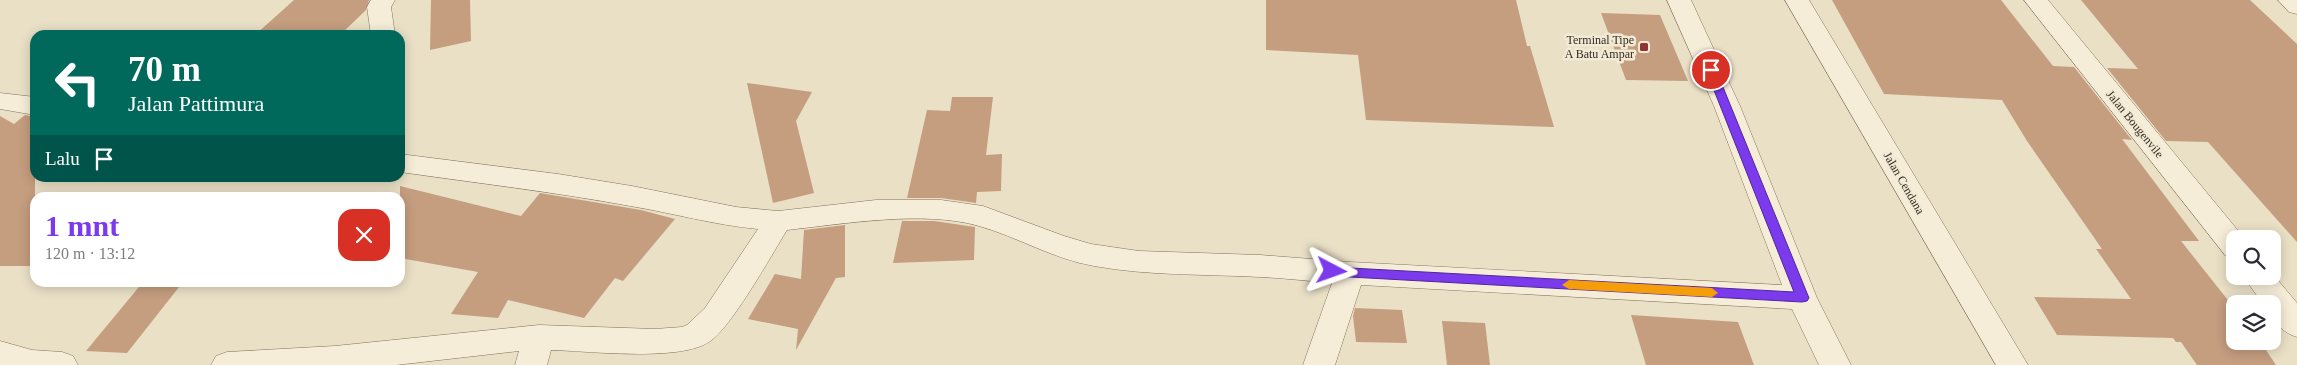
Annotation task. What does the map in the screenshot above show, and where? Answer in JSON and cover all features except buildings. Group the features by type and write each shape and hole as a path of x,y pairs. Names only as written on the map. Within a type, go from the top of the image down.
{"street":[{"path":"382,30 379,7 383,0"},
{"path":"1679,0 1727,106 1802,298 1835,365"},
{"name":"Jalan Cendana","path":"1797,0 2012,365"},
{"name":"Jalan Bougenvile","path":"2036,0 2226,237"},
{"path":"2290,0 2297,7"},
{"path":"0,101 30,105"},
{"path":"405,164 558,184 641,197 736,217 778,221 876,210 941,210 983,216 1056,245 1091,255 1139,262 1260,266 1350,273 1802,298"},
{"path":"227,365 333,362 535,351 682,339 698,334 716,316 778,221"},
{"path":"1319,365 1350,273"},
{"path":"2265,285 2297,325"},
{"path":"0,354 32,363 62,365"}],"slow traffic":[{"path":"1569,285 1712,293"}],"place":[{"name":"Terminal Tipe A Batu Ampar","path":"1644,47"}],"route":[{"path":"1332,271 1802,298 1727,106 1711,70"}]}
